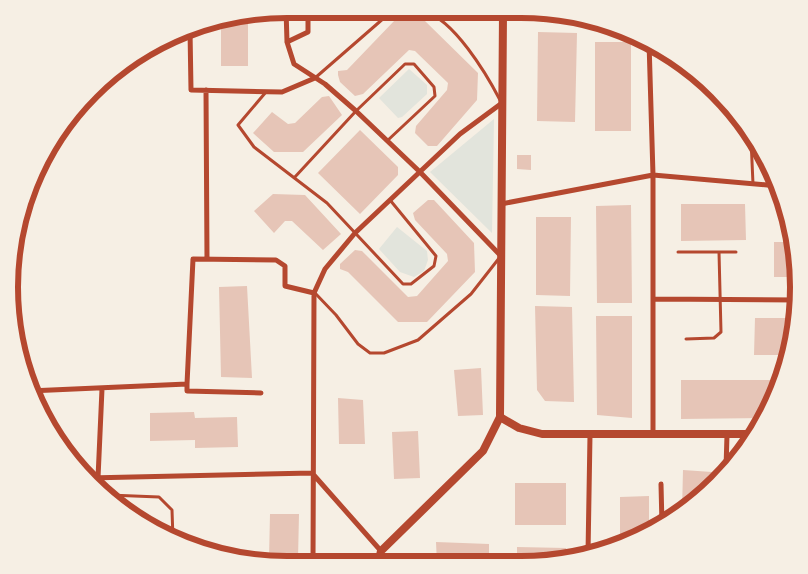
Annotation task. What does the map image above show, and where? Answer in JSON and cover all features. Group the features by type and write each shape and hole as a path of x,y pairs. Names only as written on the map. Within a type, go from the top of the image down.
{"street":[{"path":"286,18 287,42 294,64 315,78 356,111 420,172 501,256"},
{"path":"287,42 308,32 308,18"},
{"path":"380,556 381,551 483,451 500,417 500,204 503,18"},
{"path":"190,36 191,90 282,92 315,78"},
{"path":"649,50 653,175 653,435"},
{"path":"206,90 207,259"},
{"path":"312,556 314,293 325,269 355,233 460,134 502,103"},
{"path":"500,204 653,175 771,185"},
{"path":"260,393 188,392 193,259 276,260 285,266 285,286 314,293"},
{"path":"653,299 790,300"},
{"path":"38,391 188,384"},
{"path":"102,389 98,478 312,474 381,551"},
{"path":"500,417 530,432 590,435 747,434"},
{"path":"726,462 727,434"},
{"path":"588,548 590,435"},
{"path":"661,484 662,517"}],"lane":[{"path":"315,78 384,18"},
{"path":"438,18 454,33 486,74 502,103"},
{"path":"294,178 356,111 405,64 414,64 434,87 435,96 387,141"},
{"path":"267,92 238,125 254,147 327,203 403,284 411,284 434,266 436,256 390,200"},
{"path":"750,146 753,184"},
{"path":"678,252 736,252"},
{"path":"686,339 718,336 721,332 719,252"},
{"path":"314,293 336,315 358,344 370,353 384,353 418,340 471,294 501,256"},
{"path":"115,494 159,497 172,510 172,531"}],"shaded area":[{"path":"409,69 427,85 427,94 402,117 398,118 379,98"},
{"path":"494,119 492,233 430,172"},
{"path":"397,227 427,251 428,260 424,271 414,277 400,272 379,249"}],"building":[{"path":"395,20 425,21 478,73 477,100 437,146 428,146 415,133 416,126 447,90 448,83 415,51 409,50 363,94 355,96 340,82 338,71 347,70"},
{"path":"248,21 248,66 221,66 221,26"},
{"path":"538,32 577,33 575,122 537,121"},
{"path":"595,42 631,42 631,131 595,131"},
{"path":"329,96 342,115 303,152 274,152 253,133 272,112 288,124 295,123 322,97"},
{"path":"360,130 398,167 398,175 360,214 318,173"},
{"path":"517,155 531,155 531,170 517,169"},
{"path":"273,194 305,195 341,234 323,250 292,221 285,221 274,233 254,211"},
{"path":"428,200 434,200 474,243 475,272 427,322 398,322 348,272 340,269 340,264 355,250 362,251 408,297 417,296 448,261 447,254 415,220 413,213"},
{"path":"681,204 745,204 746,240 681,241"},
{"path":"631,205 632,303 597,303 596,206"},
{"path":"536,217 571,217 570,296 536,295"},
{"path":"774,242 786,242 790,277 774,277"},
{"path":"247,286 252,378 221,377 219,287"},
{"path":"535,306 572,307 574,402 545,401 537,390"},
{"path":"596,316 632,316 632,418 597,415"},
{"path":"755,318 788,318 781,355 754,355"},
{"path":"481,368 483,415 458,416 454,370"},
{"path":"681,380 774,380 756,418 681,419"},
{"path":"338,398 363,400 365,444 339,444"},
{"path":"194,412 195,418 237,417 238,447 195,448 195,440 150,441 150,413"},
{"path":"418,431 420,478 394,479 392,432"},
{"path":"683,470 712,472 712,478 682,503"},
{"path":"515,483 566,483 566,525 515,525"},
{"path":"649,496 649,524 620,538 620,497"},
{"path":"270,514 299,514 298,556 269,556"},
{"path":"436,542 489,544 489,556 437,556"},
{"path":"517,547 566,548 566,552 556,554 517,556"}]}
